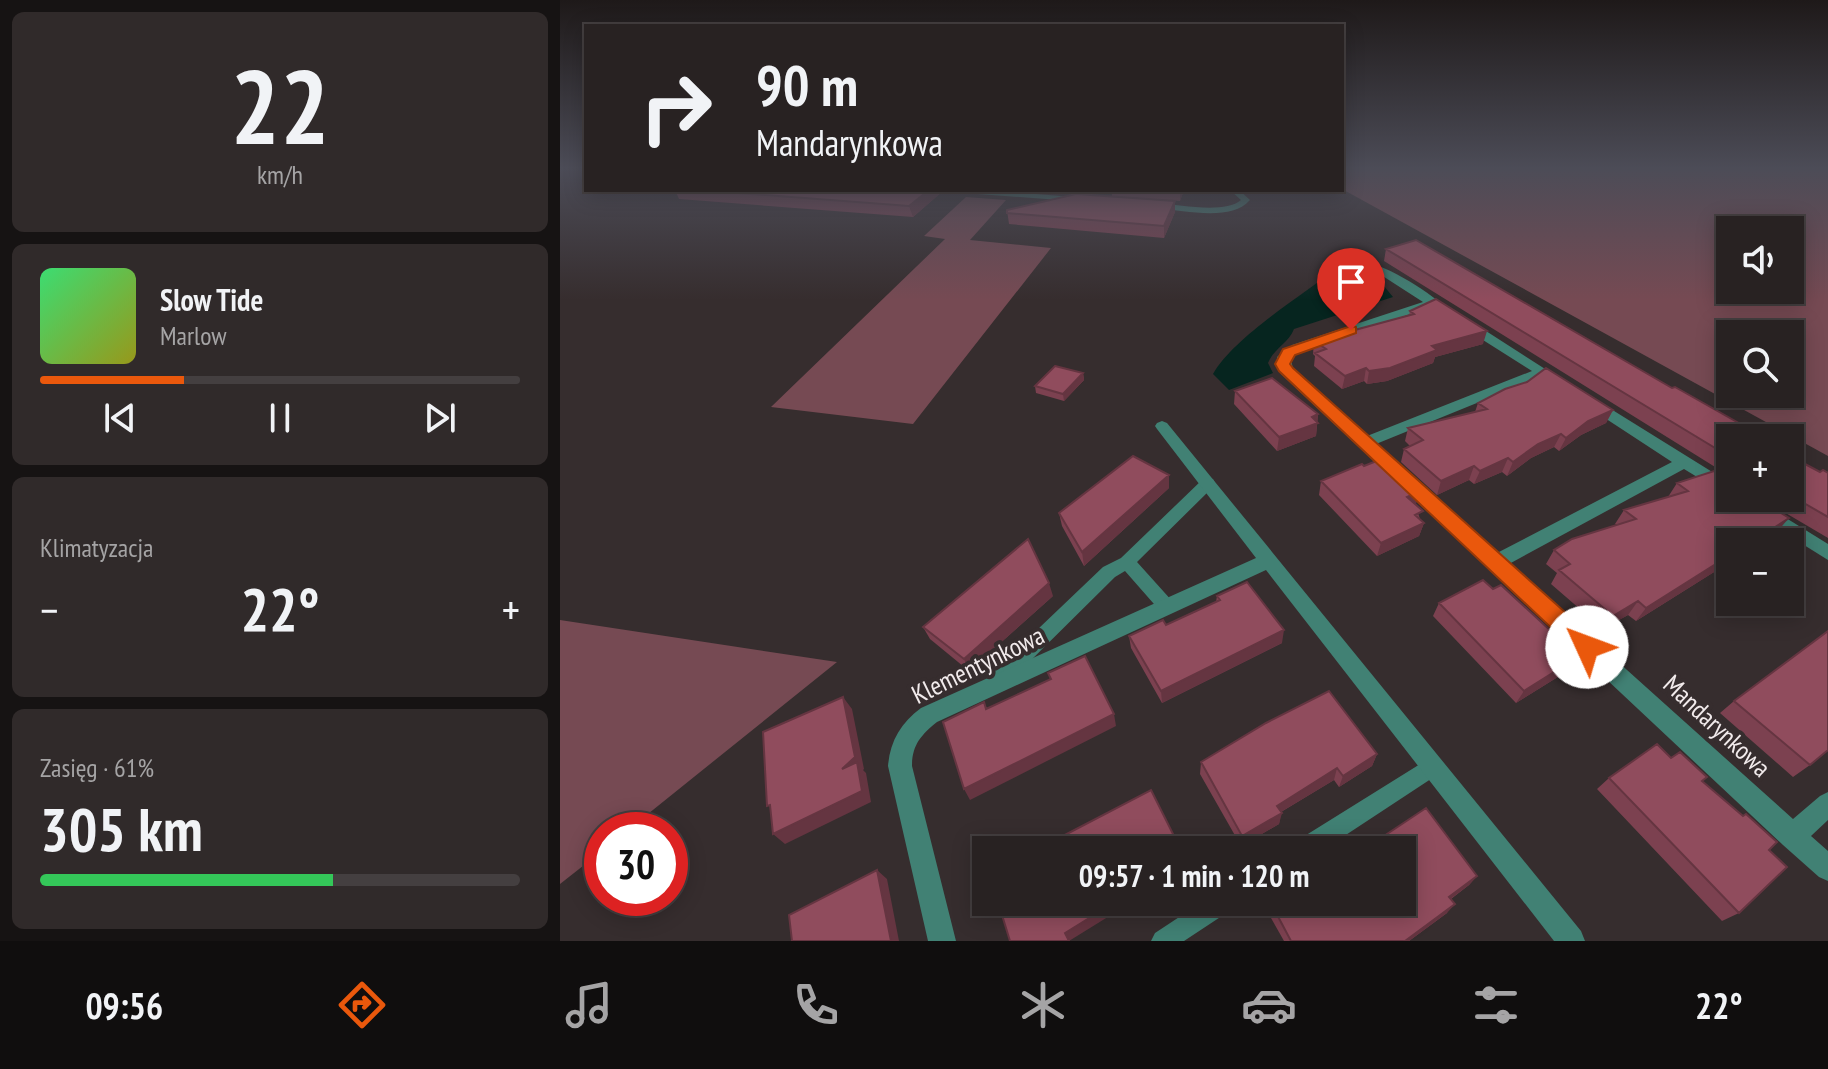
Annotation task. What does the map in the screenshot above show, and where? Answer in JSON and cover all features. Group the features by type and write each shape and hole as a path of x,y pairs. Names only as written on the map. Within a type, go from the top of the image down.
{"street":[{"path":"1361,263 1382,271 1567,388"},
{"name":"Mandarynkowa","path":"1432,303 1297,348 1284,357 1286,371 1828,868"},
{"path":"1365,443 1541,372"},
{"path":"1580,396 1716,482"},
{"path":"1162,426 1571,941"},
{"path":"1495,563 1685,462"},
{"path":"1763,512 1828,553"},
{"name":"Klementynkowa","path":"942,941 900,766 900,752 915,726 929,715 1269,560"},
{"path":"1792,836 1828,804"}],"lane":[{"path":"991,687 1109,572 1127,562 1208,483"},
{"path":"1127,562 1167,607"},
{"path":"1325,836 1433,766"},
{"path":"1163,941 1201,916"}],"shaded area":[{"path":"950,212 995,212 970,240 1051,248 913,424 771,407 945,239 924,236"},
{"path":"1384,212 1828,212 1828,456 1804,443 1804,424 1770,424 1741,408 1804,408 1804,320 1716,320 1716,394"},
{"path":"1338,267 1346,267 1358,275 1374,274 1393,297 1294,329 1268,363 1273,373 1229,390 1213,374 1253,331"},
{"path":"560,620 837,662 650,812 584,812 584,865 560,884"}],"building":[{"path":"1007,212 1170,212 1164,226"},
{"path":"1416,240 1672,388 1740,424 1716,424 1716,449 1386,249"},
{"path":"1436,299 1487,331 1432,346 1437,350 1390,368 1369,371 1366,368 1345,376 1315,353 1326,349 1314,341 1414,314 1410,311"},
{"path":"1055,366 1083,373 1063,394 1035,386"},
{"path":"1546,368 1613,410 1588,421 1566,438 1561,434 1538,444 1513,462 1508,458 1480,471 1474,466 1441,481 1404,449 1423,440 1408,428 1487,409 1478,403 1527,382"},
{"path":"1272,378 1318,414 1312,417 1318,423 1279,437 1235,391"},
{"path":"1133,456 1169,475 1082,552 1059,513"},
{"path":"1384,458 1420,491 1407,497 1423,511 1415,515 1424,523 1381,543 1321,481"},
{"path":"1804,463 1828,473 1828,517 1804,503"},
{"path":"1714,471 1716,512 1779,512 1789,518 1774,528 1716,528 1716,564 1646,608 1638,601 1613,616 1559,570 1570,564 1554,550 1572,539 1636,519 1624,510 1688,491 1677,483"},
{"path":"1028,539 1049,583 964,659 923,627"},
{"path":"1483,580 1493,589 1501,585 1566,645 1558,651 1570,662 1524,691 1439,603"},
{"path":"1247,582 1284,630 1161,691 1129,636 1163,620 1166,625 1220,600 1217,596"},
{"path":"1828,631 1828,750 1810,765 1734,701"},
{"path":"1085,656 1114,714 964,789 943,722 984,702 986,709 1051,679 1048,673"},
{"path":"1329,691 1377,754 1343,776 1337,768 1277,806 1282,813 1242,836 1201,762 1266,723"},
{"path":"843,697 855,757 842,769 857,762 862,791 773,834 770,805 767,806 763,732"},
{"path":"1657,744 1671,758 1680,752 1707,777 1702,781 1777,842 1769,850 1787,867 1739,913 1609,778"},
{"path":"1151,790 1174,836 1063,836"},
{"path":"1426,808 1477,876 1449,897 1455,904 1405,941 1291,941 1278,916 1416,916 1416,836 1384,836"},
{"path":"877,870 891,941 792,941 789,915"},
{"path":"1002,916 1092,916 1065,933 1069,941 1010,941"}],"route":[{"path":"1351,330 1289,352 1284,357 1286,371 1587,647"}]}
